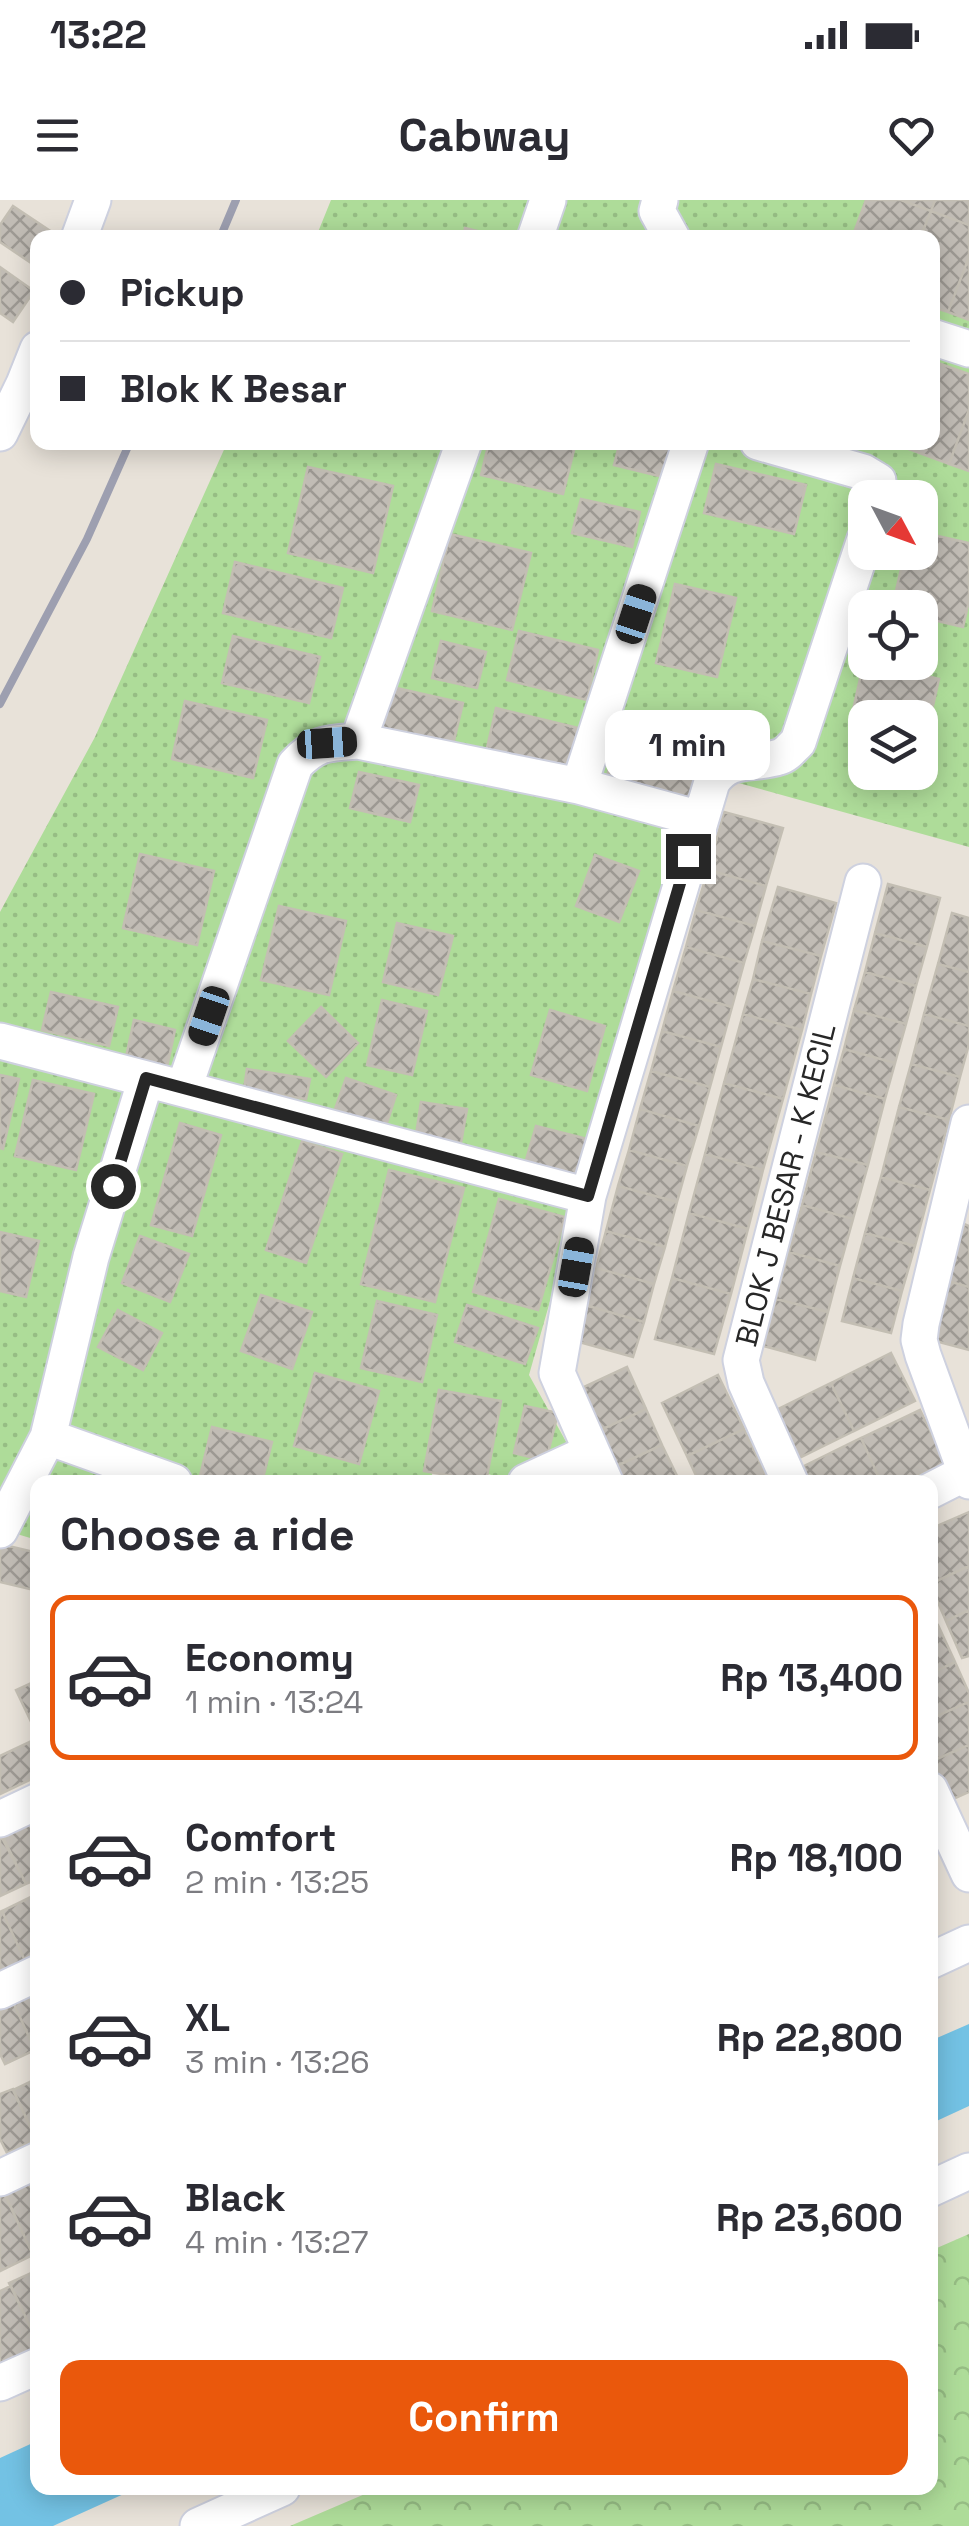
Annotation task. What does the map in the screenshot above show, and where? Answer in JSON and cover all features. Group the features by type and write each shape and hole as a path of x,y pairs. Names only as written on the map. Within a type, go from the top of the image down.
{"street":[{"path":"82,230 93,200"},
{"path":"538,230 548,200"},
{"path":"660,200 656,211 667,230"},
{"path":"940,340 969,349"},
{"path":"0,433 30,369"},
{"path":"358,740 461,450"},
{"path":"580,786 689,450"},
{"path":"786,450 863,472 875,480"},
{"path":"560,1475 598,1467 556,1375 588,1196 712,782 728,765 783,757 798,742 855,570"},
{"path":"184,1088 295,765 309,750 327,743 358,740 580,786 700,819"},
{"name":"BLOK J BESAR - K KECIL","path":"787,1475 746,1382 742,1360 863,882"},
{"path":"0,1041 588,1196"},
{"path":"0,1530 48,1437 91,1256 146,1078"},
{"path":"938,1488 968,1475 923,1355 921,1324 969,1123"},
{"path":"48,1437 154,1475"},
{"path":"938,1807 969,1874"},
{"path":"938,1957 969,1943"},
{"path":"0,1991 30,1977"},
{"path":"0,2178 30,2164"},
{"path":"938,2185 969,2171"},
{"path":"0,2383 30,2370"},
{"path":"198,2526 267,2495"}],"green space":[{"path":"331,200 969,200 969,847 706,774 529,1375 569,1447 513,1475 492,1475 438,1459 432,1475 30,1475 30,1538 0,1529 0,912 95,737 224,450 940,450 940,230 319,230"},
{"path":"969,2234 969,2526 290,2526 363,2495 938,2495 938,2248"}],"water":[{"path":"969,2024 969,2106 938,2120 938,2038"},
{"path":"30,2444 30,2495 122,2495 53,2526 0,2526 0,2458"}],"building":[{"path":"866,200 901,200 931,211 923,230 855,230"},
{"path":"901,200 935,200 931,211"},
{"path":"935,200 969,200 969,225 931,211"},
{"path":"13,206 49,230 30,230 30,262 0,242 0,225"},
{"path":"931,211 969,225 969,257 948,312 940,310 940,230 923,230"},
{"path":"969,257 969,320 948,312"},
{"path":"0,267 30,288 30,297 13,322 0,313"},
{"path":"940,364 969,374 969,410 949,464 911,450 940,450"},
{"path":"969,410 969,471 949,464"},
{"path":"487,450 574,450 563,494 481,475"},
{"path":"618,450 670,450 663,477 614,465"},
{"path":"716,464 806,485 794,534 704,513"},
{"path":"308,467 393,486 373,573 288,553"},
{"path":"581,499 640,512 632,547 572,533"},
{"path":"450,534 531,553 512,630 432,611"},
{"path":"938,536 969,543 969,601 963,627 938,621 938,590 896,590 901,570 938,570"},
{"path":"235,562 343,588 331,638 223,613"},
{"path":"675,584 736,598 717,677 656,663"},
{"path":"519,631 598,650 587,700 507,680"},
{"path":"233,636 320,657 309,703 222,683"},
{"path":"441,641 486,652 477,688 432,678"},
{"path":"939,679 934,700 855,700 860,680"},
{"path":"392,687 463,703 452,749 381,732"},
{"path":"185,701 267,720 253,778 172,759"},
{"path":"496,708 578,728 567,776 485,757"},
{"path":"620,722 707,743 693,802 606,781"},
{"path":"359,772 419,785 410,822 350,808"},
{"path":"724,812 783,828 766,886 708,870"},
{"path":"140,854 214,871 197,945 123,928"},
{"path":"595,855 639,871 619,922 576,906"},
{"path":"708,870 766,886 755,926 696,910"},
{"path":"888,884 940,898 927,947 875,933"},
{"path":"778,887 836,903 821,956 762,941"},
{"path":"279,906 346,921 329,995 261,980"},
{"path":"696,910 755,926 744,963 686,947"},
{"path":"952,913 969,918 969,972 938,964"},
{"path":"397,923 453,936 438,995 383,982"},
{"path":"875,933 927,947 916,986 865,972"},
{"path":"762,941 821,956 811,994 753,979"},
{"path":"686,947 744,963 732,1007 673,991"},
{"path":"938,964 969,972 969,1026 924,1014"},
{"path":"865,972 916,986 906,1024 854,1010"},
{"path":"753,979 811,994 802,1030 743,1014"},
{"path":"673,991 732,1007 721,1047 662,1031"},
{"path":"51,992 118,1007 109,1046 42,1030"},
{"path":"382,1000 427,1011 412,1075 367,1065"},
{"path":"321,1007 358,1043 326,1077 288,1041"},
{"path":"550,1010 605,1026 587,1091 531,1075"},
{"path":"854,1010 906,1024 895,1063 844,1049"},
{"path":"743,1014 802,1030 783,1099 724,1083"},
{"path":"924,1014 969,1026 969,1044 960,1077 911,1064"},
{"path":"134,1020 175,1030 167,1067 126,1057"},
{"path":"662,1031 721,1047 710,1087 651,1071"},
{"path":"844,1049 895,1063 885,1099 834,1085"},
{"path":"911,1064 960,1077 949,1120 899,1107"},
{"path":"247,1069 310,1079 306,1099 244,1089"},
{"path":"651,1071 710,1087 699,1126 640,1109"},
{"path":"0,1075 19,1079 3,1149 0,1148"},
{"path":"346,1078 396,1095 385,1129 334,1112"},
{"path":"33,1080 94,1094 76,1170 15,1156"},
{"path":"724,1083 783,1099 763,1170 705,1154"},
{"path":"834,1085 885,1099 868,1165 816,1152"},
{"path":"421,1102 467,1109 461,1143 416,1135"},
{"path":"899,1107 949,1120 930,1190 881,1177"},
{"path":"640,1109 699,1126 687,1166 629,1150"},
{"path":"180,1123 221,1135 192,1236 151,1225"},
{"path":"536,1126 591,1140 579,1184 523,1170"},
{"path":"302,1141 342,1154 306,1263 266,1250"},
{"path":"629,1150 687,1166 677,1202 618,1186"},
{"path":"816,1152 868,1165 853,1219 802,1205"},
{"path":"705,1154 763,1170 748,1229 689,1213"},
{"path":"389,1170 464,1188 435,1302 361,1284"},
{"path":"881,1177 930,1190 915,1246 865,1233"},
{"path":"618,1186 677,1202 665,1247 606,1231"},
{"path":"499,1199 565,1217 538,1310 473,1292"},
{"path":"802,1205 853,1219 840,1266 789,1252"},
{"path":"689,1213 748,1229 731,1294 672,1278"},
{"path":"964,1224 969,1226 969,1287 948,1281"},
{"path":"606,1231 665,1247 654,1284 596,1268"},
{"path":"0,1232 39,1241 26,1297 0,1291"},
{"path":"865,1233 915,1246 902,1291 853,1278"},
{"path":"140,1236 189,1254 170,1302 122,1283"},
{"path":"789,1252 840,1266 828,1312 776,1299"},
{"path":"596,1268 654,1284 644,1322 585,1305"},
{"path":"672,1278 731,1294 714,1354 655,1339"},
{"path":"853,1278 902,1291 891,1333 842,1321"},
{"path":"948,1281 969,1287 969,1350 932,1340"},
{"path":"261,1295 312,1312 292,1369 241,1351"},
{"path":"776,1299 828,1312 815,1360 764,1346"},
{"path":"377,1301 437,1315 422,1382 361,1368"},
{"path":"467,1305 538,1328 525,1364 455,1342"},
{"path":"585,1305 644,1322 633,1357 575,1341"},
{"path":"118,1310 162,1333 143,1370 98,1347"},
{"path":"891,1353 915,1401 854,1431 831,1383"},
{"path":"627,1367 646,1409 594,1433 575,1391"},
{"path":"315,1373 379,1391 359,1464 294,1446"},
{"path":"718,1375 744,1429 687,1456 662,1403"},
{"path":"831,1383 854,1431 795,1460 772,1412"},
{"path":"439,1390 501,1401 487,1475 424,1471"},
{"path":"525,1406 558,1413 546,1461 514,1453"},
{"path":"646,1409 662,1445 610,1469 594,1433"},
{"path":"920,1410 946,1463 919,1475 878,1475 861,1438"},
{"path":"212,1427 272,1442 264,1475 200,1475"},
{"path":"744,1429 766,1475 696,1475 687,1456"},
{"path":"861,1438 878,1475 806,1475 802,1467"},
{"path":"662,1445 677,1475 613,1475 610,1469"},
{"path":"969,1512 969,1566 938,1580 938,1526"},
{"path":"0,1544 30,1551 30,1589 0,1582"},
{"path":"969,1566 969,1610 946,1621 938,1602 938,1580"},
{"path":"969,1610 969,1656 962,1658 946,1621"},
{"path":"938,1625 955,1662 938,1670"},
{"path":"955,1662 969,1702 938,1716 938,1670"},
{"path":"30,1684 30,1719 16,1690"},
{"path":"969,1702 969,1745 938,1759 938,1716"},
{"path":"30,1742 30,1780 0,1794 0,1756"},
{"path":"969,1745 969,1792 944,1803 938,1790 938,1759"},
{"path":"30,1822 30,1882 26,1884 2,1835"},
{"path":"0,1834 26,1884 0,1896"},
{"path":"30,1897 30,1961 26,1963 2,1911"},
{"path":"0,1912 26,1963 0,1974"},
{"path":"30,1995 30,2039 13,2002"},
{"path":"14,2004 30,2039 30,2052 5,2064 0,2054 0,2010"},
{"path":"30,2082 30,2126 13,2090"},
{"path":"13,2089 30,2126 30,2142 7,2153 0,2139 0,2094"},
{"path":"30,2184 30,2248 5,2194"},
{"path":"0,2190 30,2249 30,2256 0,2271"},
{"path":"30,2274 30,2326 9,2283"},
{"path":"11,2286 30,2326 30,2357 0,2371 0,2291"}],"railway":[{"path":"223,230 236,200"},
{"path":"0,704 87,539 126,450"}],"route":[{"path":"113,1186 146,1078 588,1196 688,856"}]}
